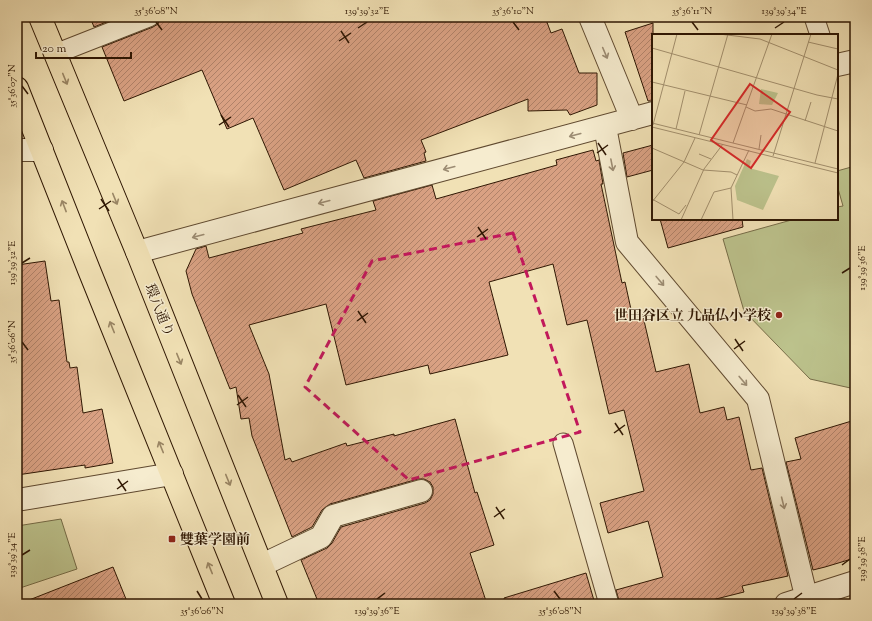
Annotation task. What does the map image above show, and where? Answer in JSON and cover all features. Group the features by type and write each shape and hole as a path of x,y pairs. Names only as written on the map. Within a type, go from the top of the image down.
{"main road":[{"name":"環八通り","path":"40,17 277,604"},
{"path":"17,88 224,604"}],"street":[{"path":"590,17 632,119"},
{"path":"838,66 855,61"},
{"path":"136,252 652,114"},
{"path":"605,127 627,242 758,399 800,602 855,582"},
{"path":"17,150 42,150"},
{"path":"17,500 172,474"},
{"path":"262,565 321,537 333,516 422,491"}],"lane":[{"path":"55,54 149,17"},
{"path":"814,17 820,34"},
{"path":"563,443 609,604"}],"highlighted area":[{"path":"513,233 580,432 409,480 305,387 372,261"}],"green space":[{"path":"855,166 855,389 810,379 744,311 723,239 791,220 838,220 838,207 843,206 838,188 838,171"},
{"path":"61,519 77,569 17,589 17,526"}],"building":[{"path":"90,17 119,17 94,27"},
{"path":"160,17 545,17 551,33 562,29 579,73 597,73 597,105 570,115 567,110 528,111 528,99 421,140 426,152 424,153 426,161 364,178 356,160 284,190 253,118 227,129 202,70 124,101 102,47 153,27 158,24"},
{"path":"653,23 652,101 648,101 625,32"},
{"path":"652,145 652,170 627,177 623,153"},
{"path":"593,150 596,161 599,160 603,184 601,184 622,283 625,282 632,314 642,312 656,372 689,364 700,413 724,407 727,420 739,417 751,470 762,468 788,576 742,586 744,592 696,604 620,604 616,590 663,577 648,521 608,533 600,503 644,491 624,410 609,414 587,320 567,325 553,264 489,282 508,355 430,374 428,365 346,385 326,304 249,325 269,374 285,460 290,458 292,462 346,443 347,446 394,434 394,436 455,419 475,493 477,492 494,545 470,553 487,604 319,604 301,560 327,548 332,543 341,527 425,503 430,500 433,494 433,487 430,482 424,479 418,479 330,504 322,510 312,527 292,537 252,436 249,418 241,419 236,387 230,389 192,294 186,271 196,249 206,246 209,258 303,233 301,229 376,210 373,201 432,185 436,199 557,165 556,160"},
{"path":"660,220 742,220 743,227 668,248"},
{"path":"45,261 51,301 59,300 67,362 69,362 70,368 77,367 83,413 102,409 113,463 85,468 85,465 17,475 17,265"},
{"path":"855,420 855,558 813,570 786,462 801,459 795,438"},
{"path":"113,567 128,604 24,604 24,602"},
{"path":"586,573 595,604 505,604 504,598"}],"place":[{"name":"世田谷区立 九品仏小学校","path":"779,315"},
{"name":"雙葉学園前","path":"172,539"}]}
